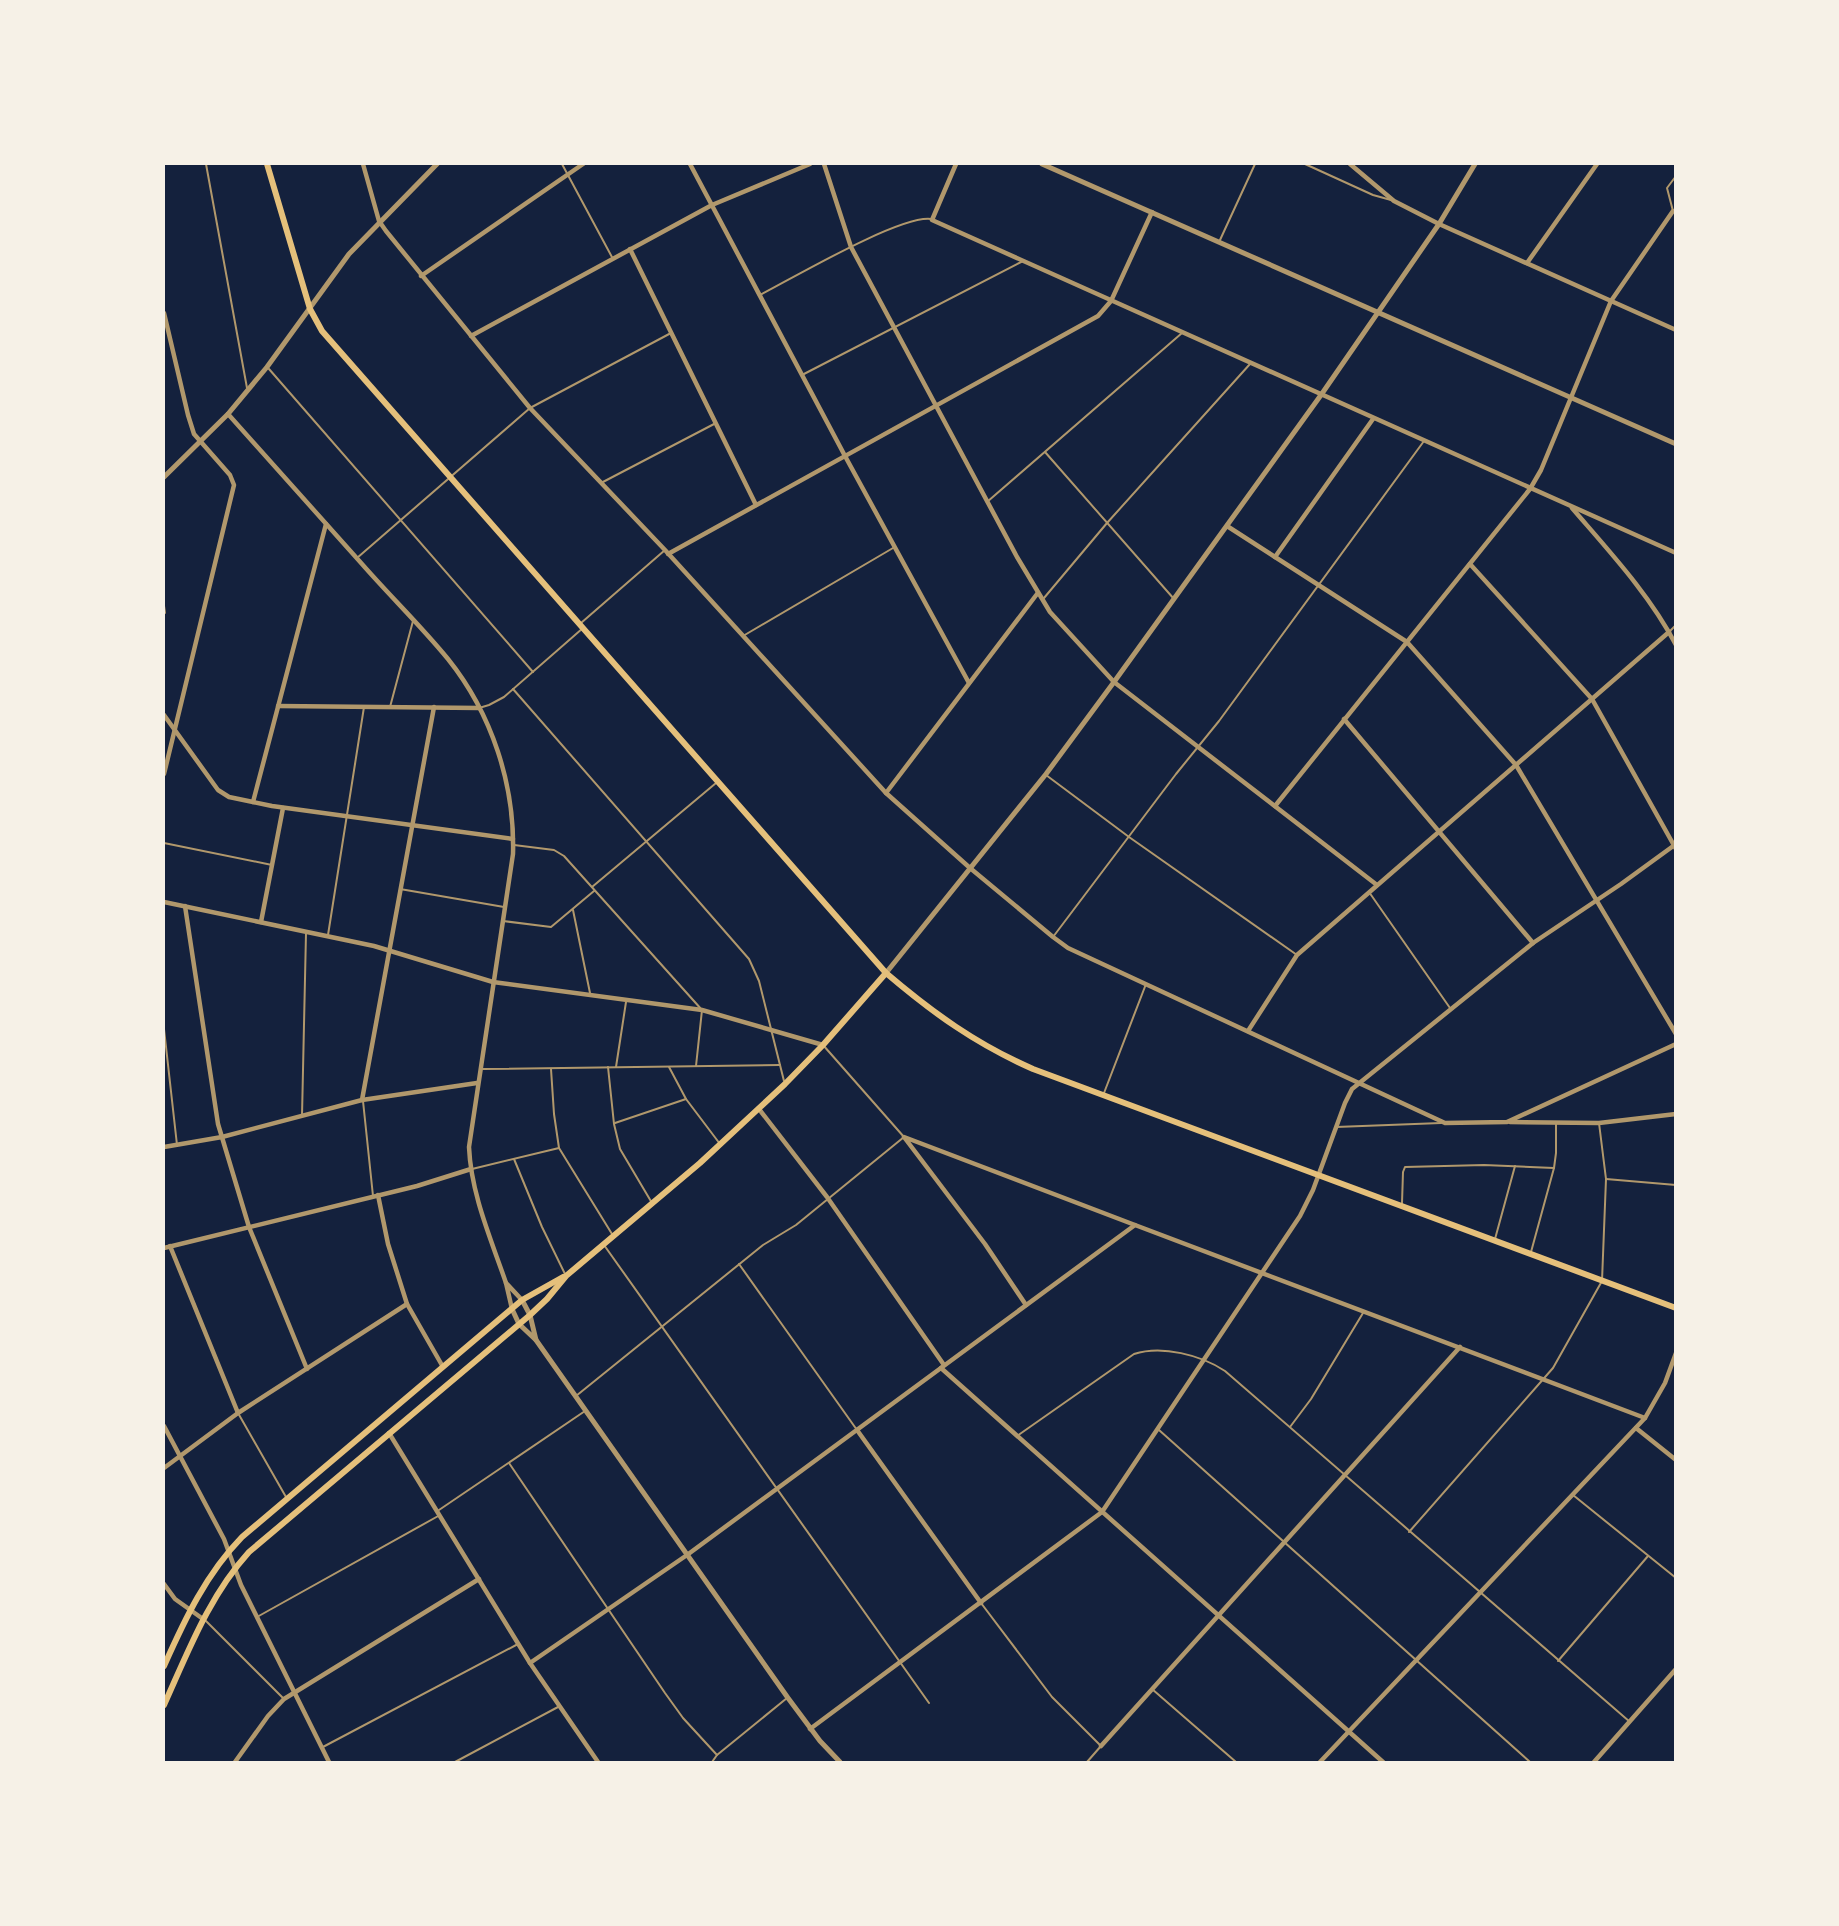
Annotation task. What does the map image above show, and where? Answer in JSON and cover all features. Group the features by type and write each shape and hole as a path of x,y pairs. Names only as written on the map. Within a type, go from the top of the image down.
{"main road":[{"path":"267,164 310,309 332,342 886,973 940,1017 982,1044 1033,1069 1676,1308"},
{"path":"164,1705 203,1619 234,1569 267,1536 530,1315 566,1276 759,1109 823,1046 886,973"},
{"path":"164,1666 210,1574 229,1551 522,1300 566,1276"}],"street":[{"path":"363,164 379,221 421,276 530,408 667,552 886,793 1053,938 1068,948 1445,1122 1599,1123 1676,1114"},
{"path":"164,477 228,414 267,367 310,309 331,276 379,221 437,164"},
{"path":"421,276 583,164"},
{"path":"690,164 969,683"},
{"path":"471,336 712,205 810,164"},
{"path":"824,164 851,247 1037,594 1050,612 1114,682 1377,885"},
{"path":"956,164 932,220 1676,553"},
{"path":"1042,164 1676,444"},
{"path":"1350,164 1394,201 1439,224 1676,330"},
{"path":"886,973 1046,774 1114,682 1321,396 1439,224 1475,164"},
{"path":"1527,263 1597,164"},
{"path":"1275,806 1530,489 1541,470 1611,301 1673,211"},
{"path":"667,552 936,406 1103,312 1111,301 1152,212"},
{"path":"630,249 756,505"},
{"path":"164,313 194,434 230,476 234,485 164,774"},
{"path":"228,414 447,659 479,708 491,733 508,790 513,842 469,1147 477,1196 506,1283 512,1309 519,1324 536,1340 810,1729 835,1761"},
{"path":"1275,557 1373,419"},
{"path":"1571,507 1619,564 1676,645"},
{"path":"253,802 326,524"},
{"path":"1227,526 1407,642 1516,765 1676,1034"},
{"path":"810,1729 1102,1512 1300,1216 1319,1176 1348,1096 1359,1083 1533,944 1675,846 1592,699 1470,564"},
{"path":"886,793 1037,594"},
{"path":"1248,1031 1297,955 1669,632"},
{"path":"279,706 479,708"},
{"path":"362,1100 434,707"},
{"path":"164,715 166,722 218,790 230,797 284,808 412,825 513,842"},
{"path":"1344,719 1533,944"},
{"path":"261,922 284,808"},
{"path":"164,902 388,950 493,982 702,1010 823,1046"},
{"path":"185,906 215,1108 222,1137 249,1227 307,1369"},
{"path":"1507,1122 1676,1044"},
{"path":"164,1147 222,1137 362,1100 477,1083"},
{"path":"759,1109 827,1197 942,1367 1383,1762"},
{"path":"904,1137 1645,1418"},
{"path":"904,1137 985,1244 1026,1305"},
{"path":"164,1248 375,1196 471,1169"},
{"path":"375,1196 407,1304 443,1367"},
{"path":"530,1663 687,1555 1135,1225"},
{"path":"170,1246 238,1413"},
{"path":"506,1283 522,1300 530,1315 536,1340"},
{"path":"164,1468 238,1413 407,1304"},
{"path":"1101,1746 1460,1347"},
{"path":"1320,1762 1645,1418 1661,1391 1676,1353"},
{"path":"164,1426 229,1551 234,1569 329,1762"},
{"path":"1636,1428 1676,1460"},
{"path":"857,1430 981,1603"},
{"path":"389,1433 530,1663 598,1762"},
{"path":"235,1762 268,1716 284,1699 479,1579"},
{"path":"164,1584 175,1599 203,1619"},
{"path":"1594,1762 1676,1669"}],"lane":[{"path":"206,164 247,391"},
{"path":"562,164 613,259"},
{"path":"1220,242 1255,164"},
{"path":"1305,164 1372,195 1394,201"},
{"path":"1673,211 1667,192 1669,184 1676,176"},
{"path":"760,295 851,247 915,220 932,220"},
{"path":"802,375 1023,261"},
{"path":"357,558 530,408 671,333"},
{"path":"987,502 1183,333"},
{"path":"1042,601 1107,523 1251,364"},
{"path":"267,367 533,672"},
{"path":"601,483 716,423"},
{"path":"1053,938 1319,585 1424,441"},
{"path":"1045,452 1174,599"},
{"path":"743,636 894,547"},
{"path":"479,708 496,702 513,689 581,626 667,552"},
{"path":"164,606 165,613"},
{"path":"390,707 413,621"},
{"path":"1669,632 1676,625"},
{"path":"513,689 749,959 759,981 785,1084"},
{"path":"327,936 364,707"},
{"path":"1046,774 1129,837 1297,955"},
{"path":"591,887 718,782"},
{"path":"513,842 558,852 702,1010 696,1066"},
{"path":"164,843 272,865"},
{"path":"400,889 505,907"},
{"path":"503,921 551,927 595,890"},
{"path":"1369,892 1451,1008"},
{"path":"573,910 590,996"},
{"path":"302,1116 306,932"},
{"path":"1104,1095 1146,984"},
{"path":"616,1067 626,1001"},
{"path":"164,1029 177,1144"},
{"path":"575,1396 771,1240 796,1225 827,1197 904,1137 823,1046"},
{"path":"480,1069 780,1065"},
{"path":"669,1066 686,1099 720,1144"},
{"path":"608,1067 614,1124 620,1149 652,1203"},
{"path":"551,1068 554,1114 560,1148 614,1236"},
{"path":"614,1124 686,1099"},
{"path":"362,1100 375,1196"},
{"path":"1336,1127 1445,1122"},
{"path":"1531,1254 1554,1168 1556,1123"},
{"path":"1409,1532 1561,1357 1602,1281 1606,1179 1599,1123"},
{"path":"471,1169 560,1148"},
{"path":"514,1159 566,1276"},
{"path":"1402,1206 1405,1167 1445,1165 1554,1168"},
{"path":"1495,1240 1515,1166"},
{"path":"1606,1179 1676,1185"},
{"path":"604,1244 929,1703"},
{"path":"740,1264 857,1430"},
{"path":"1289,1428 1311,1399 1365,1311"},
{"path":"1017,1436 1134,1354 1160,1350 1205,1360 1224,1371 1630,1722"},
{"path":"257,1617 439,1513 585,1411"},
{"path":"238,1413 287,1499"},
{"path":"1158,1430 1530,1762"},
{"path":"509,1462 665,1693 683,1718 717,1755"},
{"path":"1573,1495 1676,1578"},
{"path":"1558,1661 1648,1556"},
{"path":"981,1603 1052,1697 1101,1746 1087,1762"},
{"path":"203,1619 219,1632 284,1699"},
{"path":"321,1748 518,1643"},
{"path":"1152,1689 1236,1762"},
{"path":"712,1762 717,1755 788,1698"},
{"path":"455,1762 559,1706"}]}
